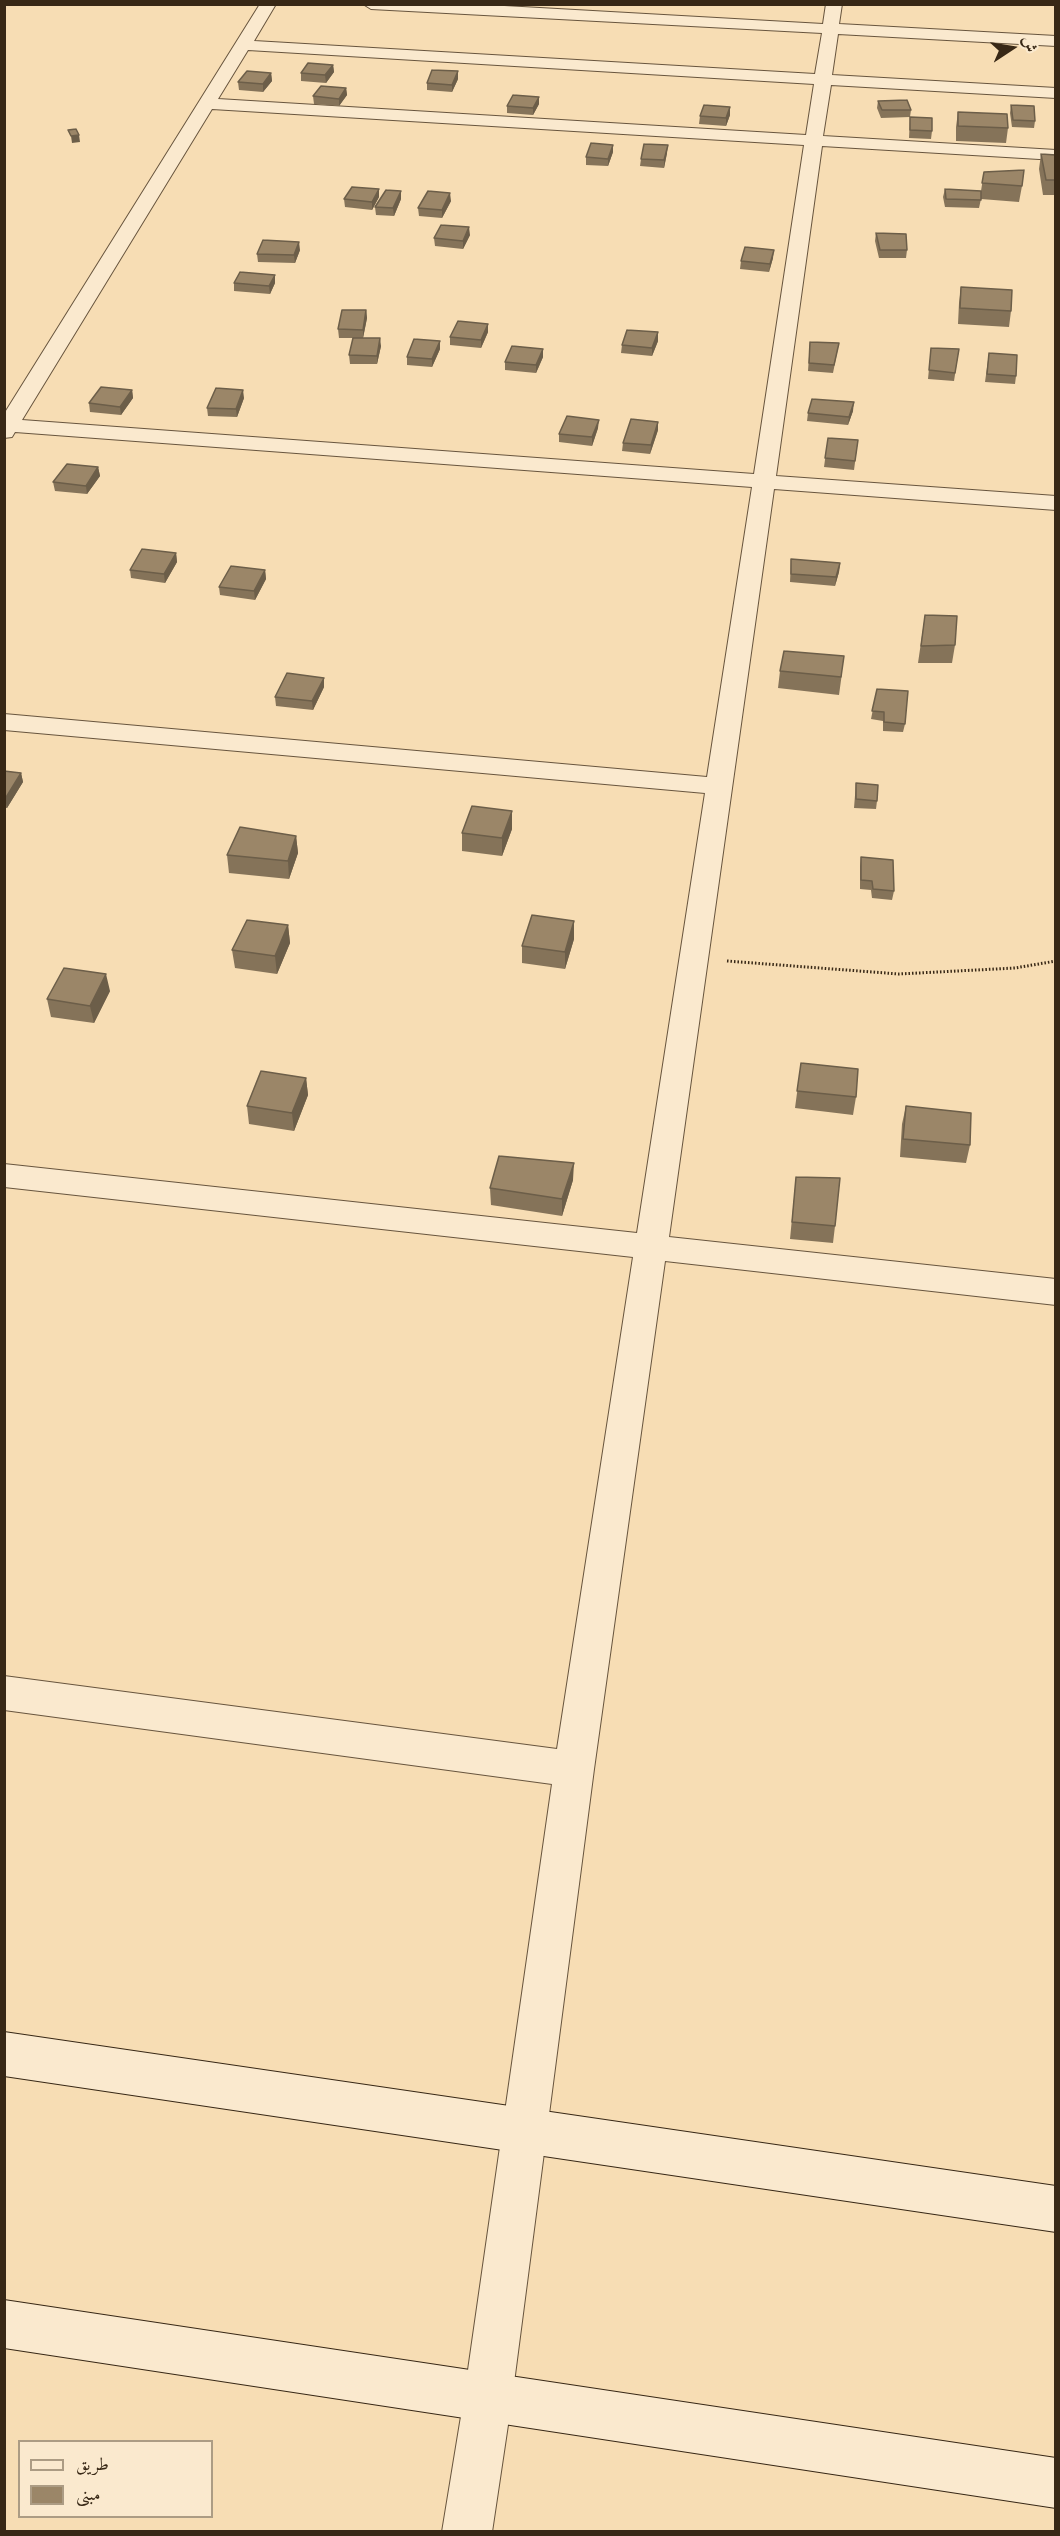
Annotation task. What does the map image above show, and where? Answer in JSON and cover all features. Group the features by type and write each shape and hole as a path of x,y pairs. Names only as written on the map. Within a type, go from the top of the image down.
{"street":[{"path":"268,4 6,427 1056,503"},
{"path":"371,4 832,17 1056,41"},
{"path":"466,2532 488,2398 574,1769 832,17"},
{"path":"243,45 1056,93"},
{"path":"207,104 1056,155"},
{"path":"4,722 718,786"},
{"path":"4,1175 1056,1292"},
{"path":"4,1693 574,1769"},
{"path":"4,2054 1056,2209"},
{"path":"4,2324 1056,2483"}],"path":[{"path":"693,959 899,974 1015,968 1056,961"}],"building":[{"path":"308,63 333,65 325,75 301,73"},
{"path":"432,70 458,71 452,85 427,83"},
{"path":"247,71 271,73 263,84 238,82"},
{"path":"321,86 346,88 339,99 313,96"},
{"path":"513,95 539,97 533,108 507,106"},
{"path":"907,100 911,110 882,110 878,101"},
{"path":"704,105 730,107 726,118 700,116"},
{"path":"1011,105 1034,106 1035,121 1013,120"},
{"path":"958,112 1007,114 1008,128 958,126"},
{"path":"910,117 932,118 932,131 910,130"},
{"path":"76,129 79,135 71,136 68,130"},
{"path":"591,143 613,145 608,159 586,157"},
{"path":"644,144 668,145 664,160 641,159"},
{"path":"1041,154 1056,155 1056,180 1046,180"},
{"path":"1024,170 1022,186 982,183 984,172"},
{"path":"352,187 379,189 372,202 344,199"},
{"path":"945,189 981,191 981,200 946,199"},
{"path":"386,190 401,191 393,208 375,207"},
{"path":"428,191 450,193 442,210 418,208"},
{"path":"441,225 469,227 463,241 434,238"},
{"path":"876,233 906,234 907,250 880,250"},
{"path":"263,240 299,242 294,255 257,254"},
{"path":"745,247 774,250 770,264 741,261"},
{"path":"240,272 275,275 269,286 234,283"},
{"path":"961,287 1012,290 1011,311 960,308"},
{"path":"342,310 366,310 363,330 338,329"},
{"path":"458,321 488,324 481,340 450,337"},
{"path":"627,330 658,332 652,348 622,345"},
{"path":"353,338 380,338 377,356 349,355"},
{"path":"414,339 440,341 432,359 407,357"},
{"path":"810,342 839,343 834,365 809,363"},
{"path":"512,346 543,349 536,365 505,362"},
{"path":"931,348 959,349 955,373 929,370"},
{"path":"989,353 1017,355 1016,376 987,374"},
{"path":"101,387 132,390 120,407 89,403"},
{"path":"216,388 243,390 236,409 207,408"},
{"path":"812,399 854,402 849,417 808,413"},
{"path":"567,416 599,420 592,437 559,434"},
{"path":"631,419 658,422 651,445 623,443"},
{"path":"828,438 858,440 855,461 825,458"},
{"path":"67,464 98,467 86,486 53,482"},
{"path":"142,549 176,553 164,574 130,570"},
{"path":"791,559 840,563 836,577 791,574"},
{"path":"231,566 265,570 254,591 219,587"},
{"path":"925,615 957,616 955,645 921,646"},
{"path":"784,651 844,656 841,677 780,671"},
{"path":"287,673 324,678 312,701 275,697"},
{"path":"877,689 908,691 905,724 884,722 884,712 872,711"},
{"path":"4,771 21,773 5,799 4,799"},
{"path":"856,783 878,785 877,801 856,799"},
{"path":"472,806 512,811 502,838 462,833"},
{"path":"240,827 296,836 288,861 227,855"},
{"path":"861,857 893,860 894,891 873,889 872,881 861,880"},
{"path":"532,915 574,921 565,952 522,946"},
{"path":"247,920 288,925 275,956 232,950"},
{"path":"64,968 106,974 90,1006 47,999"},
{"path":"801,1063 858,1069 856,1097 797,1091"},
{"path":"261,1071 306,1078 292,1113 247,1106"},
{"path":"906,1106 971,1113 970,1145 903,1139"},
{"path":"499,1156 574,1163 562,1199 490,1188"},
{"path":"796,1177 840,1178 835,1226 792,1222"}]}
